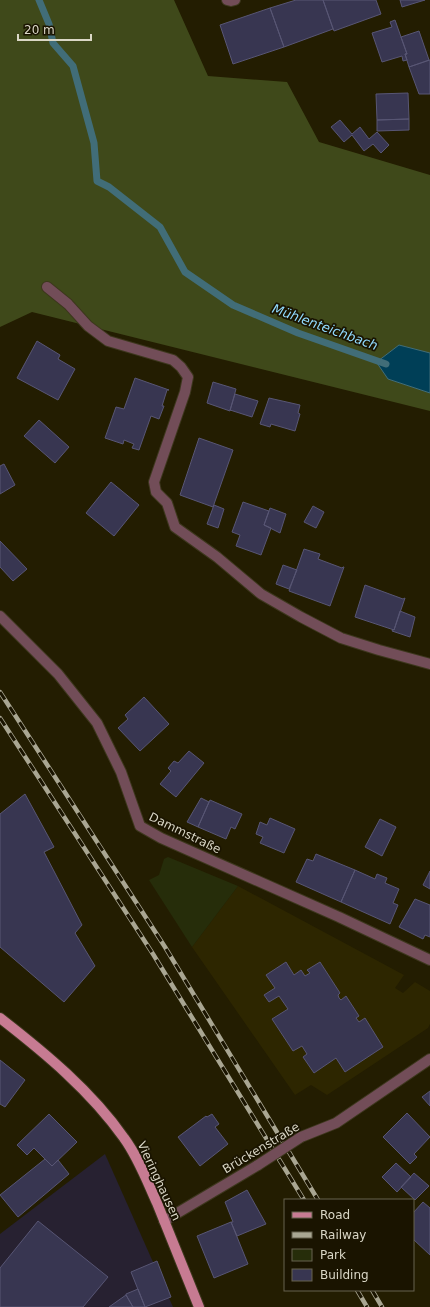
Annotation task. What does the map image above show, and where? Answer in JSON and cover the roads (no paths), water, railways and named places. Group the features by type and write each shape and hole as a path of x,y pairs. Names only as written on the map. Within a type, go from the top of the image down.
{"main road":[{"name":"Vieringhausen","path":"0,1018 34,1045 88,1094 105,1112 125,1139 142,1168 199,1307"}],"street":[{"path":"227,0 235,0"},
{"path":"47,287 68,304 88,326 108,341 173,360 181,367 188,377 185,392 154,482 156,492 167,503 175,527 217,556 261,594 301,617 342,638 430,664"},
{"name":"Dammstraße","path":"0,616 58,674 97,723 121,772 140,826 161,838 339,917 430,960"},
{"name":"Brückenstraße","path":"164,1221 258,1165 301,1137 336,1123 430,1059"}],"water":[{"path":"399,345 430,353 430,393 388,379 377,363"}],"waterway":[{"name":"Mühlenteichbach","path":"39,0 49,24 53,43 73,66 94,143 97,181 109,187 160,227 185,272 233,305 298,333 386,364"}],"railway":[{"path":"0,692 165,947 317,1199"},
{"path":"0,718 153,954 303,1199"},
{"path":"358,1291 367,1307"},
{"path":"373,1291 382,1307"}]}
